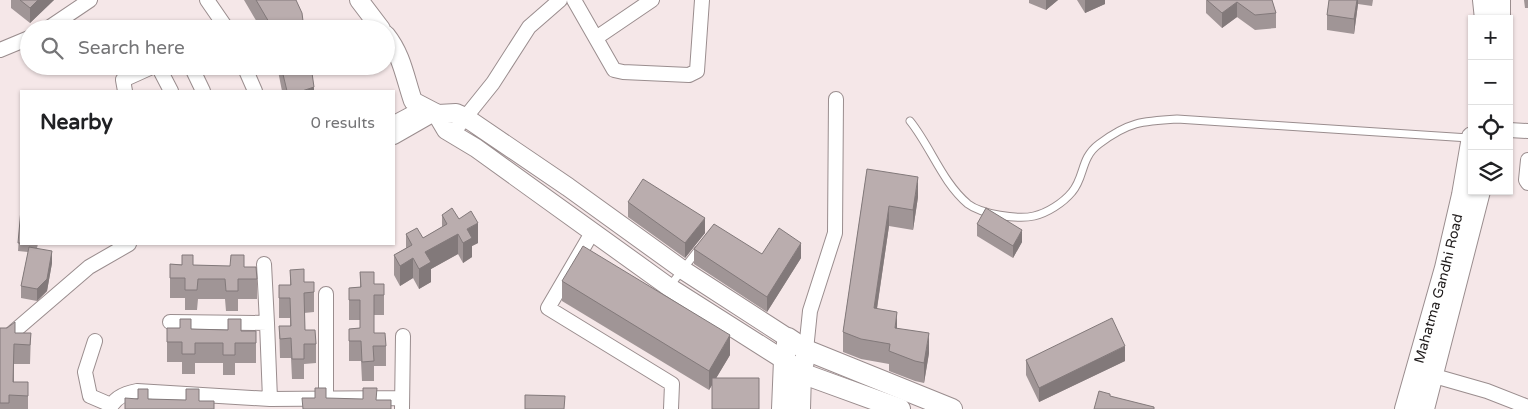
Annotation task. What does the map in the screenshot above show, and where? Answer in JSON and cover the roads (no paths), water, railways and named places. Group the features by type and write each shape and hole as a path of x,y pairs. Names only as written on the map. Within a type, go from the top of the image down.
{"main road":[{"path":"1484,0 1485,15"},
{"path":"1500,0 1500,15"},
{"name":"Mahatma Gandhi Road","path":"1424,409 1424,373 1470,150"},
{"name":"Mahatma Gandhi Road","path":"1405,409 1424,373 1479,195"},
{"path":"782,409 784,360 788,338 806,350 952,409"},
{"path":"800,409 801,372 806,350"},
{"path":"784,360 801,372 900,409"}],"street":[{"path":"60,20 90,0"},
{"path":"207,0 221,20"},
{"path":"359,0 375,20"},
{"path":"574,0 614,70 689,75 697,72 702,0"},
{"path":"596,38 652,0"},
{"path":"452,134 493,83 529,27 555,1"},
{"path":"0,50 20,42"},
{"path":"395,46 413,101 433,111 456,113 465,117 537,165 683,270 788,338 810,311"},
{"path":"125,90 123,80 135,75"},
{"path":"161,75 170,90"},
{"path":"195,75 203,90"},
{"path":"248,75 255,90"},
{"path":"806,350 810,311 835,233 836,99"},
{"path":"395,123 433,111"},
{"path":"433,111 446,130 476,148 669,286 784,360"},
{"path":"395,136 433,111"},
{"path":"1513,130 1528,131"},
{"path":"1528,160 1526,180 1528,183"},
{"path":"594,231 548,308 672,384 671,409"},
{"path":"0,337 4,340 89,267 127,245"},
{"path":"264,264 270,399"},
{"path":"326,294 326,399"},
{"path":"170,322 267,323"},
{"path":"96,341 85,372 90,396 111,407 117,398 130,392 138,391 402,404 403,336"},
{"path":"1424,373 1487,391 1528,408"}],"lane":[{"path":"910,121 918,131 949,184 970,205 994,216 1033,217 1052,208 1072,192 1080,179 1084,163 1098,145 1122,128 1140,121 1176,119 1468,138"},
{"path":"669,286 701,247"}]}
